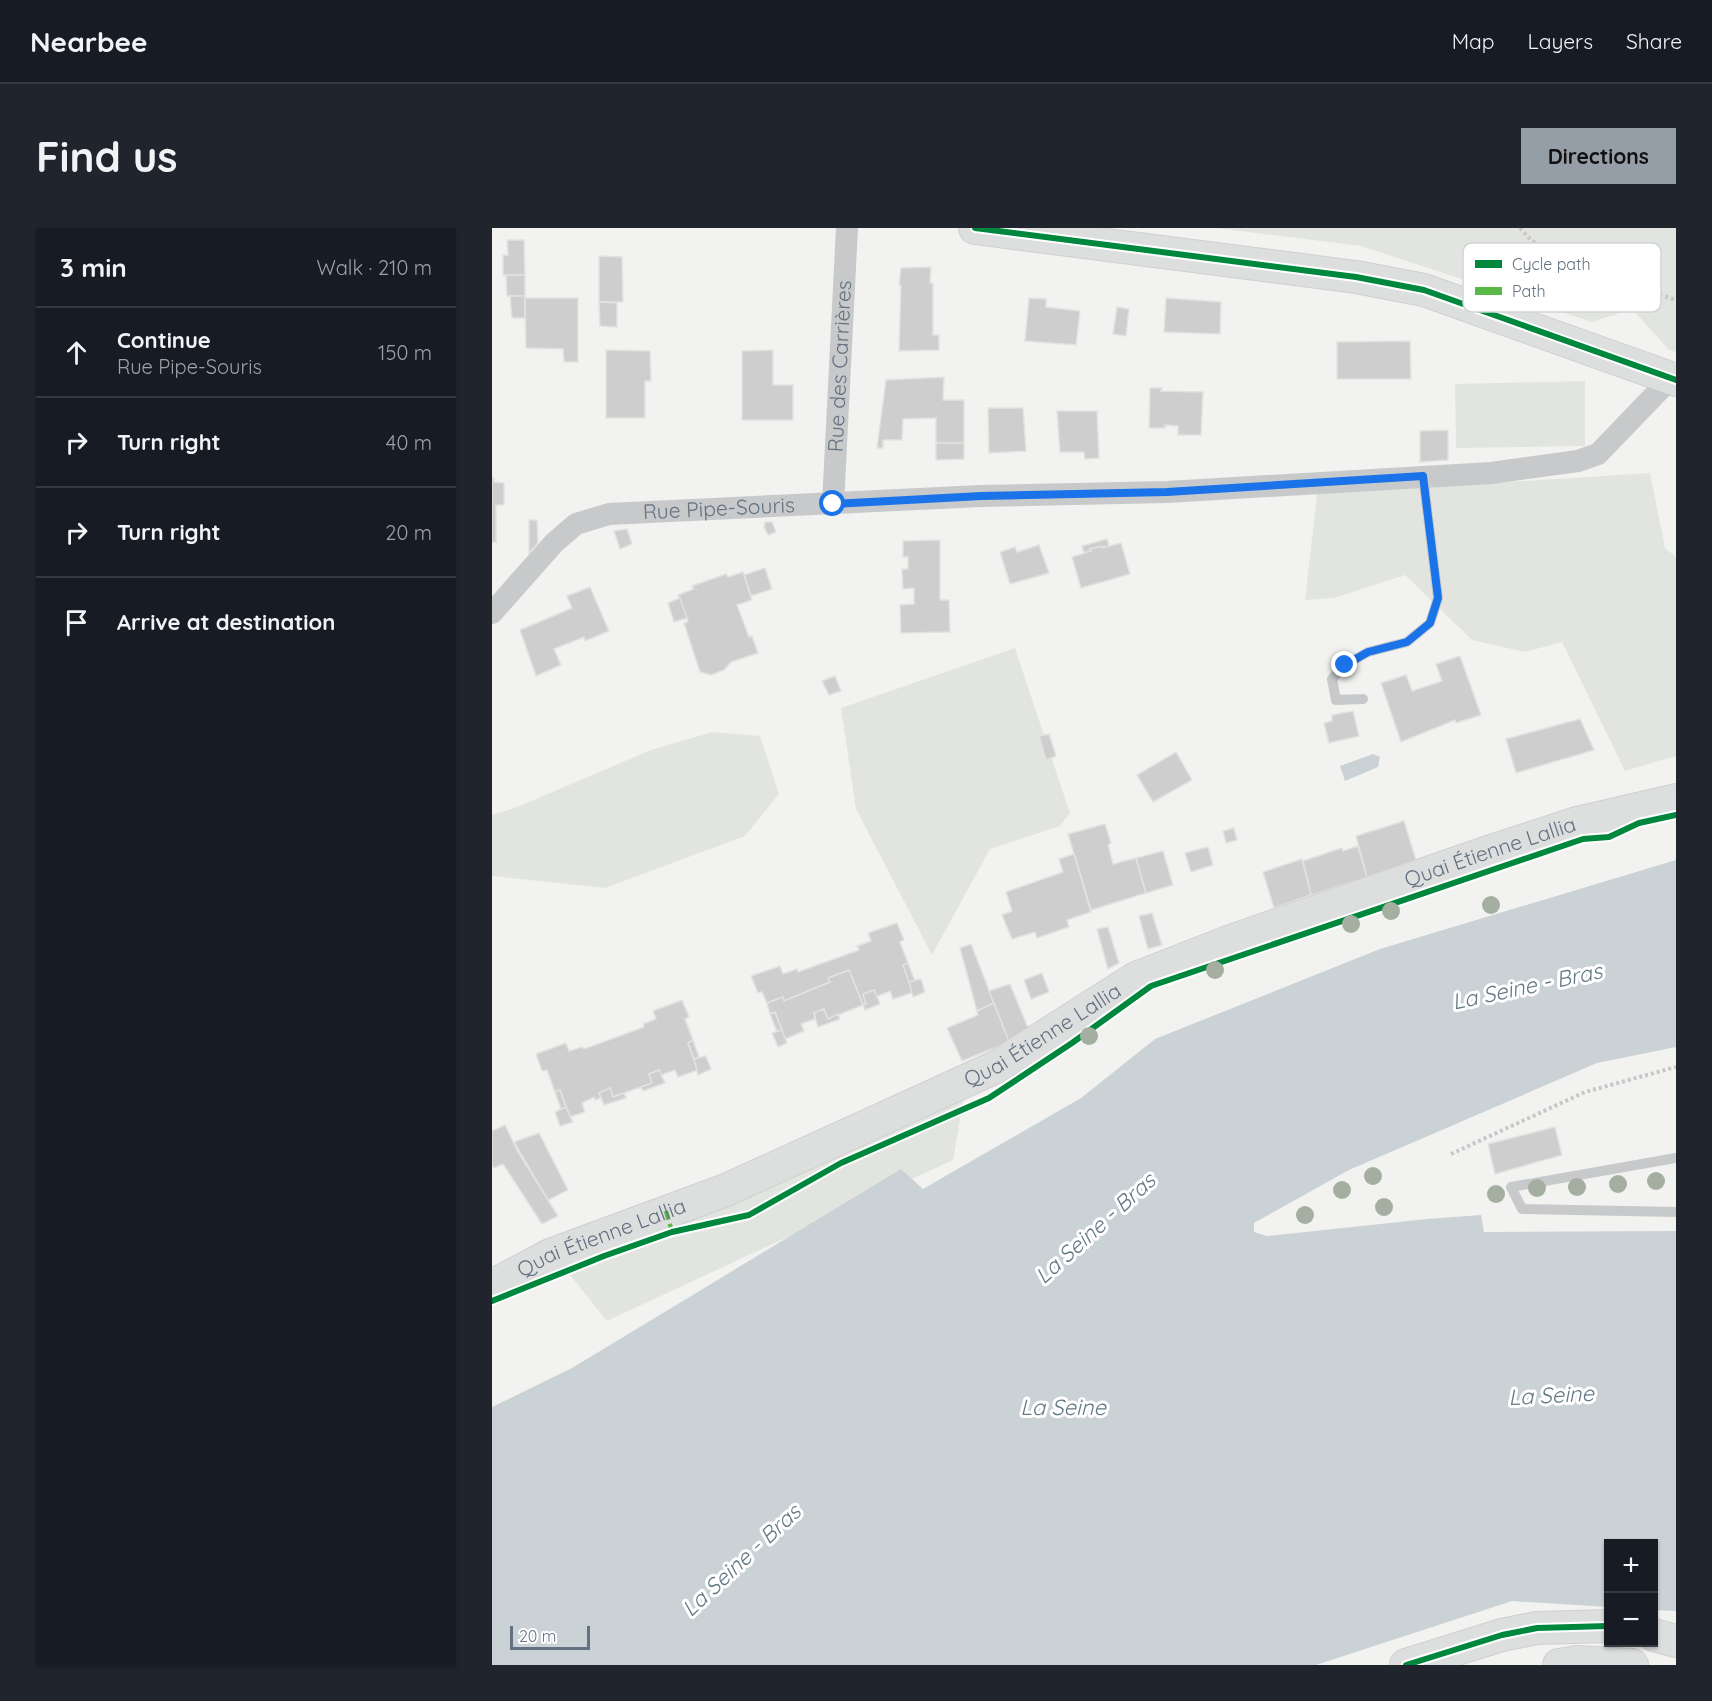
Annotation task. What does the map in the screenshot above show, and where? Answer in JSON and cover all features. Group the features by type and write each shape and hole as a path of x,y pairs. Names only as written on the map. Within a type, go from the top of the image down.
{"street":[{"name":"Rue des Carrières","path":"833,504 847,228"},
{"path":"975,228 1356,277 1424,290 1463,304"},
{"path":"1486,312 1674,379"},
{"name":"Rue Pipe-Souris","path":"492,613 554,543 576,524 609,514 981,496 1167,492 1491,472 1578,460 1598,454 1674,379"},
{"name":"Quai Étienne Lallia","path":"492,1286 550,1255 726,1190 996,1067 1136,978 1228,942 1488,852 1577,823 1676,800"},
{"path":"1406,1665 1528,1629 1604,1626"},
{"path":"1658,1636 1676,1641"},
{"path":"1567,1664 1577,1662 1632,1665"}],"lane":[{"path":"1363,699 1336,700 1332,679 1345,665 1368,652 1407,642 1430,623 1438,598 1423,476"},
{"path":"1676,1158 1511,1187 1522,1209 1676,1212"}],"path":[{"path":"1520,228 1537,243"},
{"path":"1661,295 1676,300"},
{"path":"1450,1154 1585,1092 1676,1067"}],"shaded area":[{"path":"1216,228 1676,228 1676,352 1669,350 1635,312 1661,312 1661,243 1463,243 1463,280 1361,246"},
{"path":"1562,312 1623,312 1592,322"},
{"path":"1585,381 1585,446 1456,448 1455,384"},
{"path":"1650,473 1665,548 1676,557 1676,756 1625,771 1562,642 1525,652 1472,640 1405,575 1334,598 1305,600 1317,494"},
{"path":"1015,648 1070,813 1060,826 990,849 932,955 856,809 841,708"},
{"path":"712,732 760,736 779,794 745,836 605,888 492,876 492,815 517,807 651,750"},
{"path":"965,1091 953,1160 607,1321 565,1269"}],"water":[{"path":"1373,754 1380,757 1378,767 1345,781 1340,766"},
{"name":"La Seine","path":"1676,860 1676,1047 1597,1063 1349,1170 1254,1223 1254,1232 1267,1236 1481,1215 1484,1232 1676,1231 1676,1611 1658,1610 1658,1539 1604,1539 1604,1607 1512,1601 1316,1665 492,1665 492,1407 572,1368 901,1169 923,1189 1081,1098 1155,1039 1380,949"}],"building":[{"path":"507,240 524,240 525,275 503,275 503,255 508,255"},
{"path":"599,256 622,257 623,302 599,302"},
{"path":"931,267 933,335 939,335 939,350 899,351 901,268"},
{"path":"506,275 525,275 525,296 507,296"},
{"path":"510,296 525,296 525,318 512,318"},
{"path":"525,298 578,298 578,362 564,362 563,349 526,348"},
{"path":"1029,298 1046,299 1046,307 1080,311 1076,345 1025,341"},
{"path":"1166,298 1221,302 1220,334 1164,332"},
{"path":"599,302 617,303 617,327 600,326"},
{"path":"1117,307 1129,309 1126,336 1113,334"},
{"path":"1410,341 1411,379 1337,379 1337,342"},
{"path":"606,350 650,351 651,381 645,381 645,418 606,418"},
{"path":"773,350 773,385 793,385 793,420 742,420 742,351"},
{"path":"944,377 943,400 964,400 964,443 936,443 936,418 903,419 902,440 883,440 883,448 877,448 886,380"},
{"path":"1150,388 1162,388 1161,391 1203,392 1201,435 1178,435 1178,426 1165,425 1165,428 1149,428"},
{"path":"988,408 1023,408 1026,451 989,453"},
{"path":"1057,411 1097,411 1099,458 1085,459 1084,452 1060,452"},
{"path":"1448,430 1448,460 1420,462 1420,431"},
{"path":"936,443 964,443 964,459 936,460"},
{"path":"492,478 494,482 504,483 504,505 496,505 496,542 492,542"},
{"path":"529,520 537,520 538,543 529,553"},
{"path":"765,522 772,522 776,532 768,535 764,527"},
{"path":"627,529 632,544 620,549 614,531"},
{"path":"1107,539 1109,547 1090,549 1091,551 1084,553 1082,546"},
{"path":"940,540 940,600 949,600 950,632 901,633 900,605 914,604 914,588 903,589 902,569 908,569 908,557 903,557 903,541"},
{"path":"1121,543 1130,574 1081,588 1072,557 1091,551 1090,549"},
{"path":"1039,545 1049,573 1010,584 1000,552 1015,547 1017,552"},
{"path":"765,568 772,589 751,596 744,575"},
{"path":"743,572 752,600 737,605 749,637 752,636 758,653 731,662 724,670 711,675 700,672 684,623 688,622 678,595 694,589 692,586 726,574 728,577"},
{"path":"590,587 609,631 585,641 584,637 554,649 561,665 536,676 520,630 572,608 567,596"},
{"path":"680,598 687,618 674,622 668,603"},
{"path":"1460,656 1481,715 1456,723 1455,720 1401,742 1381,683 1406,675 1412,691 1442,681 1436,664"},
{"path":"835,676 841,691 829,695 822,681"},
{"path":"1353,711 1359,736 1329,743 1324,723 1332,721 1332,715"},
{"path":"1580,719 1594,750 1516,773 1506,739"},
{"path":"1049,734 1056,756 1046,760 1039,736"},
{"path":"1176,752 1192,780 1153,802 1137,775"},
{"path":"1404,821 1416,860 1367,877 1356,836"},
{"path":"1105,824 1111,843 1108,845 1113,864 1136,858 1146,893 1091,910 1068,834"},
{"path":"1234,828 1237,840 1226,843 1223,831"},
{"path":"1358,846 1367,877 1311,895 1303,861 1342,848 1343,851"},
{"path":"1208,847 1213,865 1191,872 1185,853"},
{"path":"1163,851 1173,885 1146,893 1136,858"},
{"path":"1074,854 1091,912 1067,920 1069,927 1037,938 1035,932 1012,939 1002,915 1012,911 1006,892 1063,872 1059,859"},
{"path":"1302,859 1311,895 1274,908 1263,872"},
{"path":"1152,913 1162,945 1148,949 1139,916"},
{"path":"897,923 904,940 900,942 908,963 903,965 913,991 911,993 893,999 890,991 876,997 874,990 863,994 866,1004 863,1005 849,970 828,978 830,982 784,1001 783,997 767,1003 762,992 758,993 751,976 780,966 783,974 797,969 798,972 859,950 857,946 871,941 868,933"},
{"path":"1108,927 1119,963 1108,969 1097,929"},
{"path":"971,944 994,1003 977,1011 960,948"},
{"path":"908,963 915,981 909,982 903,965"},
{"path":"849,970 863,1005 828,1019 824,1009 814,1013 815,1019 801,1024 804,1031 785,1039 775,1012 770,1014 767,1003 783,997 784,1001 830,982 828,978"},
{"path":"1042,973 1049,992 1031,999 1024,980"},
{"path":"921,979 925,992 913,997 909,982"},
{"path":"1010,984 1028,1028 1009,1042 989,991"},
{"path":"874,990 880,1004 865,1010 863,994"},
{"path":"682,1000 689,1017 685,1019 693,1040 688,1043 698,1070 678,1077 675,1070 661,1075 659,1070 649,1074 652,1083 613,1097 610,1088 599,1093 601,1098 595,1100 594,1097 582,1103 585,1112 570,1117 560,1090 555,1092 547,1070 542,1071 536,1054 566,1043 569,1051 582,1047 584,1049 644,1027 643,1024 656,1019 653,1011"},
{"path":"994,1003 1009,1042 962,1061 947,1028 978,1015 977,1011"},
{"path":"824,1009 828,1019 838,1014 840,1019 818,1027 814,1013"},
{"path":"775,1012 782,1030 777,1032 770,1014"},
{"path":"782,1030 787,1043 778,1047 772,1033"},
{"path":"693,1040 699,1057 694,1059 688,1043"},
{"path":"706,1056 711,1069 698,1075 694,1059"},
{"path":"659,1070 665,1083 643,1091 641,1087 652,1083 649,1074"},
{"path":"610,1088 613,1097 624,1093 626,1098 604,1105 599,1093"},
{"path":"560,1090 566,1107 561,1109 555,1092"},
{"path":"566,1107 573,1122 560,1126 555,1112"},
{"path":"505,1125 518,1152 558,1216 542,1224 503,1164 494,1168 492,1165 492,1131"},
{"path":"1555,1127 1562,1155 1495,1174 1488,1144"},
{"path":"539,1133 568,1190 548,1200 514,1142"}],"marked path":[{"path":"666,1211 672,1232"}],"cycle path":[{"path":"975,228 1356,277 1424,290 1463,304"},
{"path":"1486,312 1676,380"},
{"path":"492,1301 604,1256 672,1232 749,1215 841,1163 989,1098 1072,1043 1151,986 1583,839 1609,837 1639,823 1676,815"},
{"path":"1406,1665 1502,1635 1537,1628 1604,1626"}],"route":[{"path":"833,504 981,496 1167,492 1423,476 1438,598 1430,623 1407,642 1368,652 1345,665"}],"water label":[{"name":"La Seine - Bras","path":"1527,986"},
{"name":"La Seine - Bras","path":"1095,1228"},
{"name":"La Seine - Bras","path":"741,1560"}]}
